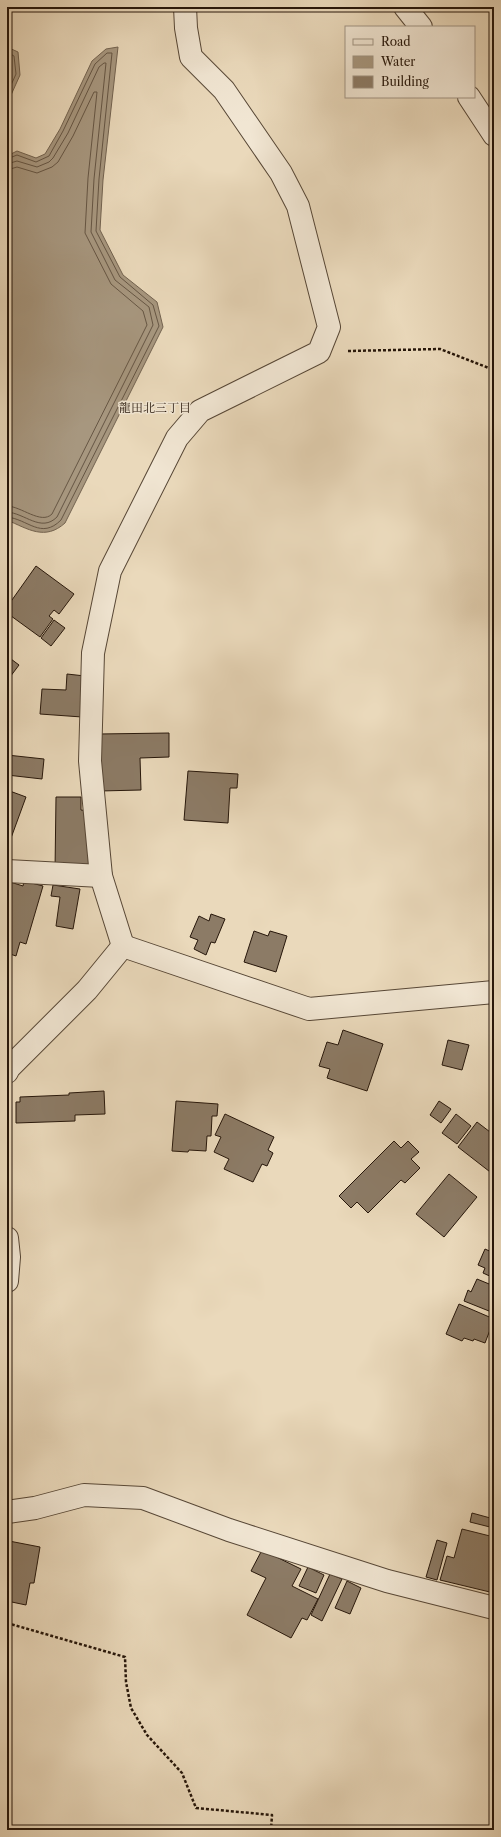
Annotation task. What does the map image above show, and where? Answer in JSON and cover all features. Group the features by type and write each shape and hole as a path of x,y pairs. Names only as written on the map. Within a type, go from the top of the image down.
{"street":[{"path":"123,946 101,876 90,761 93,653 110,571 178,438 200,411 319,352 329,327 298,206 281,174 224,90 191,57 184,7"},
{"path":"405,7 420,26"},
{"path":"470,98 494,135"},
{"path":"7,870 101,876"},
{"path":"123,946 309,1010 494,992"},
{"path":"7,1072 9,1068 87,990 123,946"},
{"path":"7,1238 9,1257 7,1281"},
{"path":"7,1512 35,1508 84,1495 143,1498 229,1530 387,1581 494,1608"}],"path":[{"path":"319,352 440,349 494,370"},
{"path":"7,1623 125,1657 126,1682 131,1708 146,1735 182,1772 196,1808 272,1815 271,1830"}],"water":[{"path":"7,47 18,52 20,75 7,104"},
{"path":"118,47 103,180 100,230 123,275 157,302 163,327 65,523 50,531 36,532 7,520 7,156 17,151 36,158 45,154 60,129 92,61 106,49"}],"building":[{"path":"36,566 74,594 59,614 54,610 49,616 53,619 40,637 7,613 7,607"},
{"path":"54,620 65,628 51,646 41,638"},
{"path":"7,656 19,665 7,681"},
{"path":"67,674 85,676 82,717 40,714 42,689 66,690"},
{"path":"169,733 169,757 140,758 141,790 100,791 99,734"},
{"path":"7,755 44,759 42,779 7,775"},
{"path":"188,771 238,774 237,788 230,788 228,823 184,820"},
{"path":"7,790 26,797 7,849"},
{"path":"56,797 81,797 81,810 89,811 89,870 55,870"},
{"path":"7,881 23,886 24,881 43,886 26,944 20,942 16,956 7,953"},
{"path":"53,885 80,889 73,929 56,926 60,897 51,896"},
{"path":"211,914 225,919 215,943 211,942 206,955 194,949 198,940 190,937 199,916 209,921"},
{"path":"254,931 268,936 270,931 287,936 276,972 244,962"},
{"path":"343,1030 383,1044 367,1091 327,1078 330,1069 319,1066 327,1042 338,1045"},
{"path":"448,1040 469,1045 462,1070 442,1065"},
{"path":"104,1091 105,1114 75,1115 75,1121 16,1123 16,1102 20,1102 20,1097 69,1095 69,1093"},
{"path":"176,1101 218,1104 217,1116 212,1116 211,1136 207,1136 206,1151 172,1151"},
{"path":"439,1101 451,1109 441,1123 430,1115"},
{"path":"225,1114 274,1137 268,1150 273,1153 267,1166 262,1164 253,1182 224,1169 229,1159 214,1152 221,1137 215,1135"},
{"path":"456,1114 471,1126 457,1144 442,1133"},
{"path":"477,1122 494,1135 494,1175 458,1147"},
{"path":"394,1141 401,1148 408,1141 419,1152 411,1159 420,1168 405,1183 401,1180 368,1213 357,1202 351,1208 339,1196"},
{"path":"449,1174 477,1197 444,1237 416,1214"},
{"path":"485,1249 494,1253 494,1278 483,1273 485,1268 478,1265"},
{"path":"477,1279 494,1286 494,1313 464,1301 468,1290 471,1292"},
{"path":"459,1304 494,1319 494,1329 493,1331 490,1330 485,1343 474,1339 473,1341 464,1338 462,1341 446,1334"},
{"path":"472,1513 494,1519 494,1528 470,1522"},
{"path":"462,1529 494,1537 494,1593 440,1580 447,1556 454,1558"},
{"path":"437,1540 447,1543 437,1580 426,1577"},
{"path":"9,1541 40,1547 34,1583 30,1583 26,1605 7,1601 7,1546"},
{"path":"262,1550 301,1569 292,1586 318,1599 307,1620 302,1618 291,1638 247,1615 266,1578 251,1571"},
{"path":"308,1567 324,1575 316,1593 299,1586"},
{"path":"330,1574 342,1579 322,1621 311,1615"},
{"path":"347,1581 361,1588 350,1614 335,1608"}],"district":[{"name":"龍田北三丁目","path":"155,407"}]}
